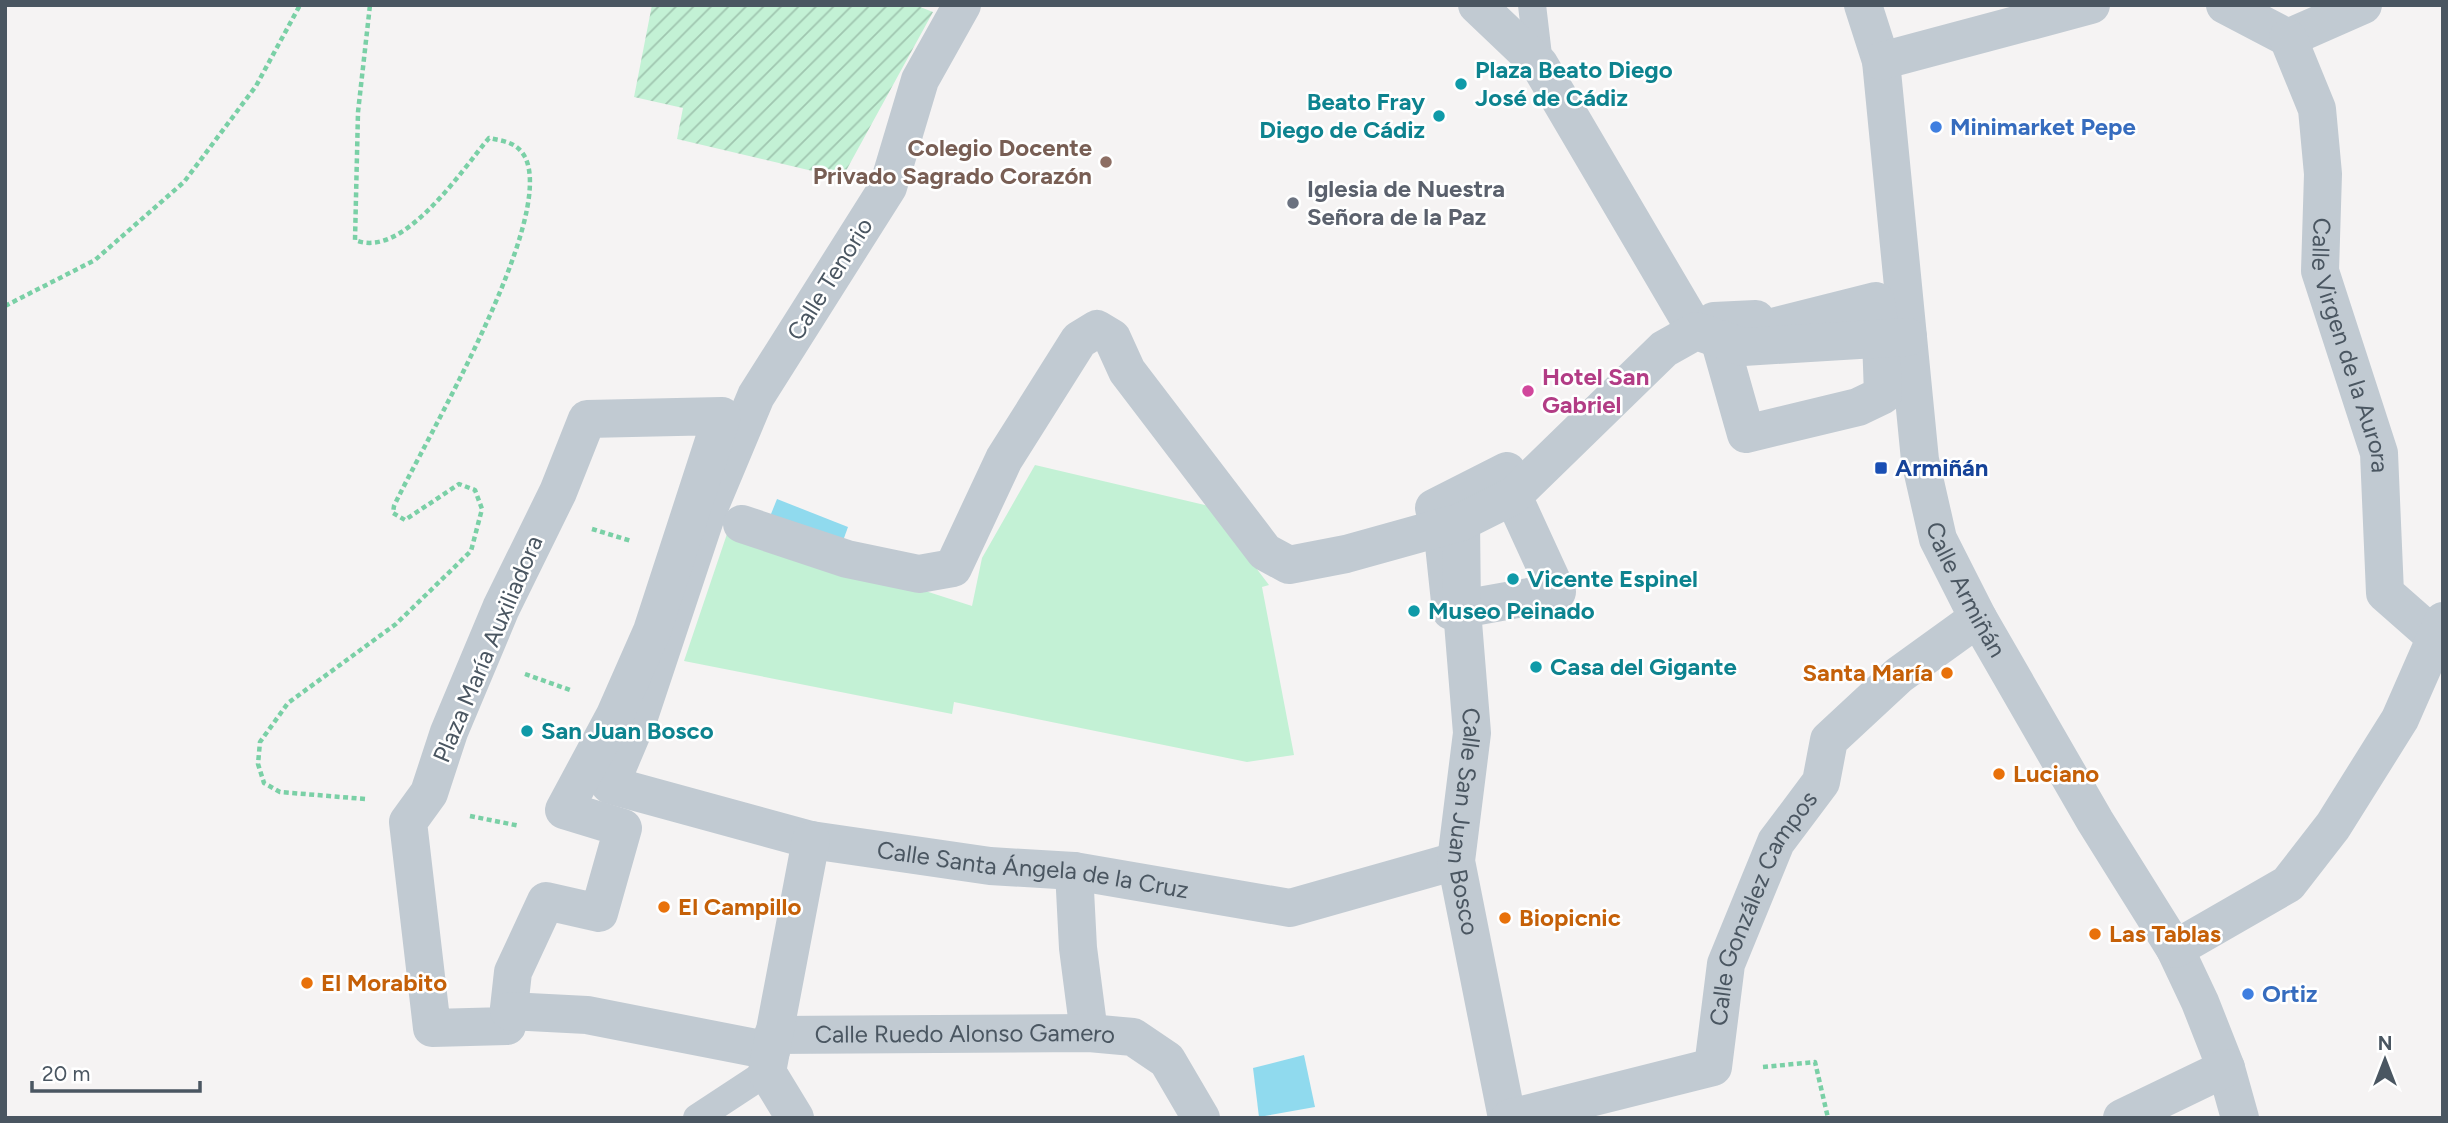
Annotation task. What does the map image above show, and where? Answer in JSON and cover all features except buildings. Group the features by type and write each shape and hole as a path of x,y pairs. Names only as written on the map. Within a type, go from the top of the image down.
{"street":[{"name":"Calle Tenorio","path":"610,785 640,714 692,560 756,396 888,187 920,80 962,5"},
{"path":"1462,610 1557,592 1513,496 1664,349 1709,335 1743,347 1894,338 1883,395 1858,407 1746,434 1724,362 1709,335 1539,64 1477,5"},
{"name":"Calle Armiñán","path":"1863,5 1881,61 1894,338 1938,539 1978,618 2095,821 2175,949 2200,1002 2226,1068 2240,1118"},
{"path":"1881,61 2091,5"},
{"path":"2225,5 2288,38 2363,5"},
{"name":"Calle Virgen de la Aurora","path":"2288,38 2316,109 2323,174 2320,271 2379,453 2385,593 2439,629"},
{"path":"742,524 847,559 919,574 953,568 1004,459 1079,340 1097,329 1112,338 1127,371 1265,552 1289,565 1346,554 1451,525"},
{"name":"Plaza María Auxiliadora","path":"509,1011 507,1026 432,1028 408,822 414,805 429,793 449,732 501,608 558,492 587,419 722,416 652,631 615,715 564,810 582,815"},
{"name":"Calle San Juan Bosco","path":"1508,1118 1456,861 1472,733 1462,610 1451,525 1434,508 1507,471 1513,496"},
{"name":"Calle González Campos","path":"1713,1067 1726,964 1776,842 1821,782 1829,740 1899,675 1978,618"},
{"path":"2175,949 2288,884 2333,826 2400,719 2439,629"},
{"name":"Calle Santa Ángela de la Cruz","path":"610,785 811,840 990,866 1074,871 1290,908 1456,861"},
{"path":"509,1011 513,972 546,901 600,913 624,828 582,815"},
{"path":"795,1118 771,1053 811,840"},
{"path":"1074,871 1078,948 1089,1033"},
{"name":"Calle Ruedo Alonso Gamero","path":"509,1011 587,1015 771,1053 1089,1033 1133,1037 1167,1060 1201,1118"},
{"path":"1508,1118 1713,1067"},
{"path":"2122,1118 2226,1068"}],"lane":[{"path":"1532,5 1539,64"},
{"path":"697,1118 771,1053"}],"path":[{"path":"5,306 95,260 184,182 256,86 300,5"},
{"path":"370,5 358,112 355,240 369,245 388,240 416,223 489,138 513,144 525,158 530,192 525,222 469,364 394,506 393,513 405,520 459,484 475,490 482,509 471,551 396,624 288,703 260,742 258,764 264,783 280,792 414,805 566,835 582,815"},
{"path":"587,527 692,560"},
{"path":"512,669 640,714"},
{"name":"Calle González Campos","path":"1713,1067 1755,1068 1815,1062 1828,1118"}],"green space":[{"path":"652,5 915,5 933,12 842,178 677,139 683,108 634,97"},
{"path":"1035,465 1209,506 1269,585 1262,587 1294,755 1247,762 954,702 952,714 684,661 729,528 972,606 982,558"}],"water":[{"path":"777,499 848,527 840,549 767,524"},
{"path":"1304,1055 1315,1107 1259,1117 1253,1068"}],"place":[{"name":"Plaza Beato Diego José de Cádiz","path":"1461,84"},
{"name":"Beato Fray Diego de Cádiz","path":"1439,116"},
{"name":"Minimarket Pepe","path":"1936,127"},
{"name":"Colegio Docente Privado Sagrado Corazón","path":"1106,162"},
{"name":"Iglesia de Nuestra Señora de la Paz","path":"1293,203"},
{"name":"Hotel San Gabriel","path":"1528,391"},
{"name":"Armiñán","path":"1881,468"},
{"name":"Vicente Espinel","path":"1513,579"},
{"name":"Museo Peinado","path":"1414,611"},
{"name":"Casa del Gigante","path":"1536,667"},
{"name":"Santa María","path":"1947,673"},
{"name":"San Juan Bosco","path":"527,731"},
{"name":"Luciano","path":"1999,774"},
{"name":"El Campillo","path":"664,907"},
{"name":"Biopicnic","path":"1505,918"},
{"name":"Las Tablas","path":"2095,934"},
{"name":"El Morabito","path":"307,983"},
{"name":"Ortiz","path":"2248,994"}]}
